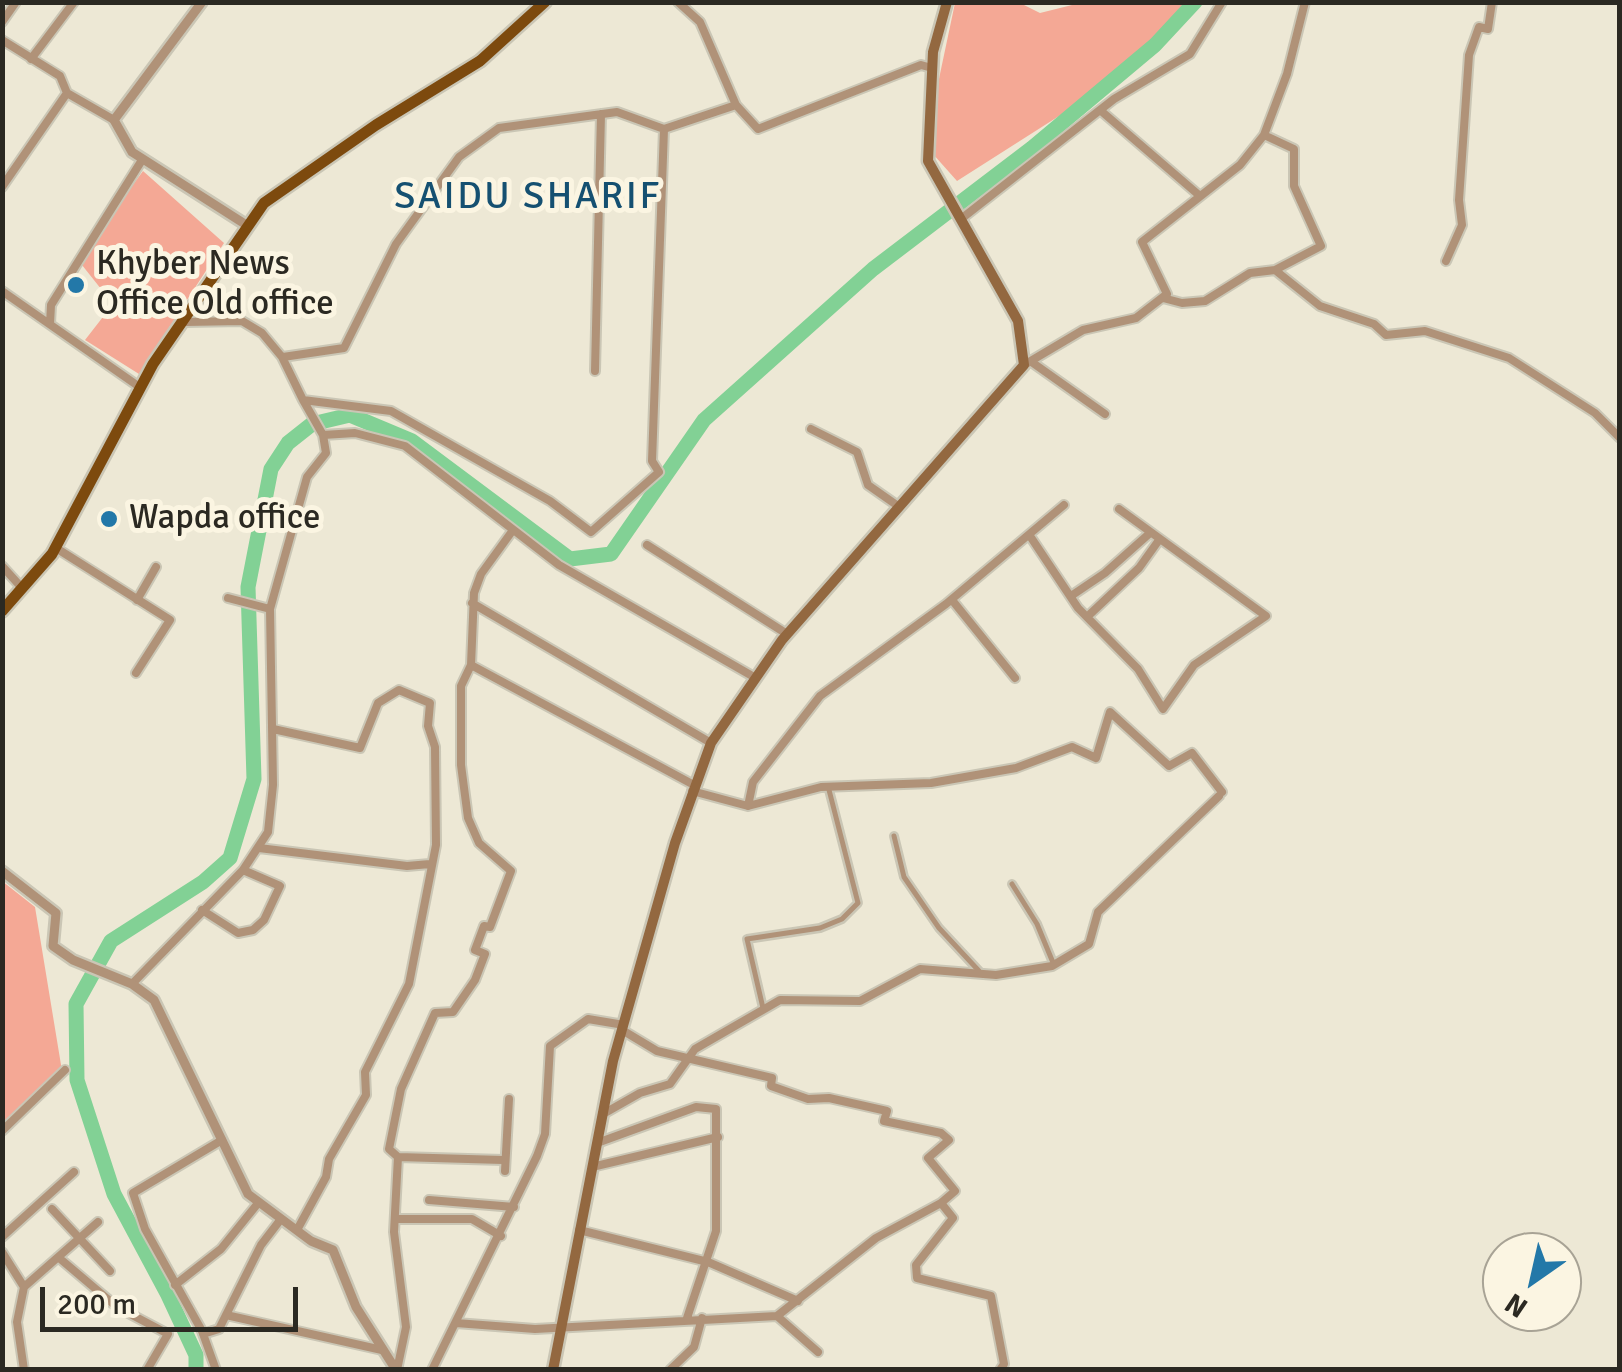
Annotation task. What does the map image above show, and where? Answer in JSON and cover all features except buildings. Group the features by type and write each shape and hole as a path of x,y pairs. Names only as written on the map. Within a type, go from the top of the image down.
{"main road":[{"path":"2,610 56,548 141,388 264,203 376,125 480,61 545,2"},
{"path":"553,1370 602,1114 623,1027 693,788 711,744 788,634 1028,364 1018,321 928,161 925,145 932,68 947,2"}],"street":[{"path":"2,22 16,2"},
{"path":"32,59 74,2"},
{"path":"114,120 202,2"},
{"path":"678,2 700,22 736,104 758,129 921,66 932,68"},
{"path":"962,219 1100,110 1190,54 1222,2"},
{"path":"1105,414 1028,364 1083,330 1136,318 1167,294 1142,242 1240,165 1264,135 1287,74 1304,2"},
{"path":"1446,261 1462,225 1459,200 1469,54 1479,28 1488,29 1492,2"},
{"path":"2,40 60,76 66,94 114,120 126,144 142,160 248,226"},
{"path":"2,187 66,94"},
{"path":"282,357 344,348 396,244 458,157 499,128 617,112 664,129 736,104"},
{"path":"1100,110 1200,196"},
{"path":"595,372 601,114"},
{"path":"303,400 391,411 550,501 592,532 659,472 652,461 664,129"},
{"path":"1163,298 1182,303 1205,300 1250,273 1275,270 1321,246 1294,186 1294,149 1264,135"},
{"path":"50,324 51,305 142,160"},
{"path":"1275,270 1320,306 1374,324 1386,335 1440,334 1509,358 1595,413 1620,438"},
{"path":"2,292 141,388"},
{"path":"132,984 244,870 268,832 273,729 270,609 307,477 326,453 323,435 282,357 262,333 242,321 185,322"},
{"path":"811,429 857,452 868,485 898,506"},
{"path":"323,435 355,434 405,446 559,565 754,678"},
{"path":"748,806 753,782 820,696 952,600 1064,505"},
{"path":"1030,536 1087,617 1138,670 1163,709 1194,666 1266,616 1119,509"},
{"path":"502,1160 398,1157 389,1149 401,1088 434,1013 453,1012 475,980 484,954 475,950 484,926 490,928 511,872 479,843 463,795 461,686 471,666 472,603 481,574 513,530"},
{"path":"1071,596 1105,573 1150,533"},
{"path":"1087,617 1139,568 1159,540"},
{"path":"647,545 788,634"},
{"path":"56,548 170,620 136,674"},
{"path":"2,566 22,588"},
{"path":"137,600 156,567"},
{"path":"228,598 270,609"},
{"path":"952,600 1015,678"},
{"path":"472,603 711,744"},
{"path":"471,666 693,788 748,806 828,786 931,783 1016,768 1072,748 1096,758 1110,712 1170,766 1192,753 1221,794 1098,912 1089,944 1054,965 981,974 920,969 860,1000 780,1000 684,1059 670,1084 640,1093 602,1114"},
{"path":"273,729 360,748 378,702 399,690 430,703 436,845 410,984 365,1072 366,1095 329,1159 326,1176 298,1230"},
{"path":"764,1011 746,938 820,928 842,919 858,903 828,786"},
{"path":"894,836 904,877 938,928 981,974"},
{"path":"260,848 407,866 430,864"},
{"path":"202,910 238,934 253,930 264,920 280,886 244,870"},
{"path":"2,871 56,914 53,946 72,960 132,984 154,1000 248,1194 334,1250 356,1307 397,1370"},
{"path":"1012,884 1037,924 1054,965"},
{"path":"432,1370 456,1323 501,1236 545,1134 550,1046 588,1019 623,1027 657,1051 772,1078 771,1086 808,1099 830,1098 887,1111 884,1121 941,1134 949,1140 928,1158 955,1191 942,1204 876,1238 777,1316 488,1328 456,1323"},
{"path":"2,1132 65,1070"},
{"path":"505,1171 502,1160 509,1099"},
{"path":"597,1143 696,1107 716,1110 716,1231 688,1318"},
{"path":"592,1167 718,1137"},
{"path":"216,1370 203,1334 145,1229 133,1193 222,1140"},
{"path":"397,1370 406,1327 394,1232 398,1157"},
{"path":"2,1237 74,1172"},
{"path":"429,1200 514,1207"},
{"path":"175,1285 221,1249 259,1202"},
{"path":"942,1204 953,1218 916,1265 917,1278 991,1296 1004,1364 1000,1370"},
{"path":"52,1210 110,1271"},
{"path":"203,1334 219,1329 262,1245 281,1219"},
{"path":"396,1219 472,1220 501,1236"},
{"path":"21,1369 17,1322 24,1287 98,1222"},
{"path":"580,1230 708,1262 798,1301"},
{"path":"2,1252 7,1266 24,1287"},
{"path":"58,1257 117,1307 168,1334 148,1370"},
{"path":"226,1315 382,1350"},
{"path":"777,1316 818,1352"},
{"path":"670,1370 694,1347 702,1318"},
{"path":"2,1326 17,1322"}],"shaded area":[{"path":"955,3 1020,3 1040,13 1080,3 1184,3 1125,74 957,181 925,145"},
{"path":"143,171 224,243 139,374 85,340 113,304 78,260"},
{"path":"2,881 35,907 63,1077 2,1130"}],"waterway":[{"path":"196,1370 196,1355 114,1194 77,1080 76,1004 111,941 203,882 230,858 254,779 248,587 271,469 288,443 312,424 350,415 412,441 570,559 611,554 704,420 873,269 1032,148 1155,45 1195,2"}],"place":[{"name":"Khyber News Office Old office","path":"76,285"},
{"name":"Wapda office","path":"109,519"}],"district":[{"name":"SAIDU SHARIF","path":"528,198"}]}
